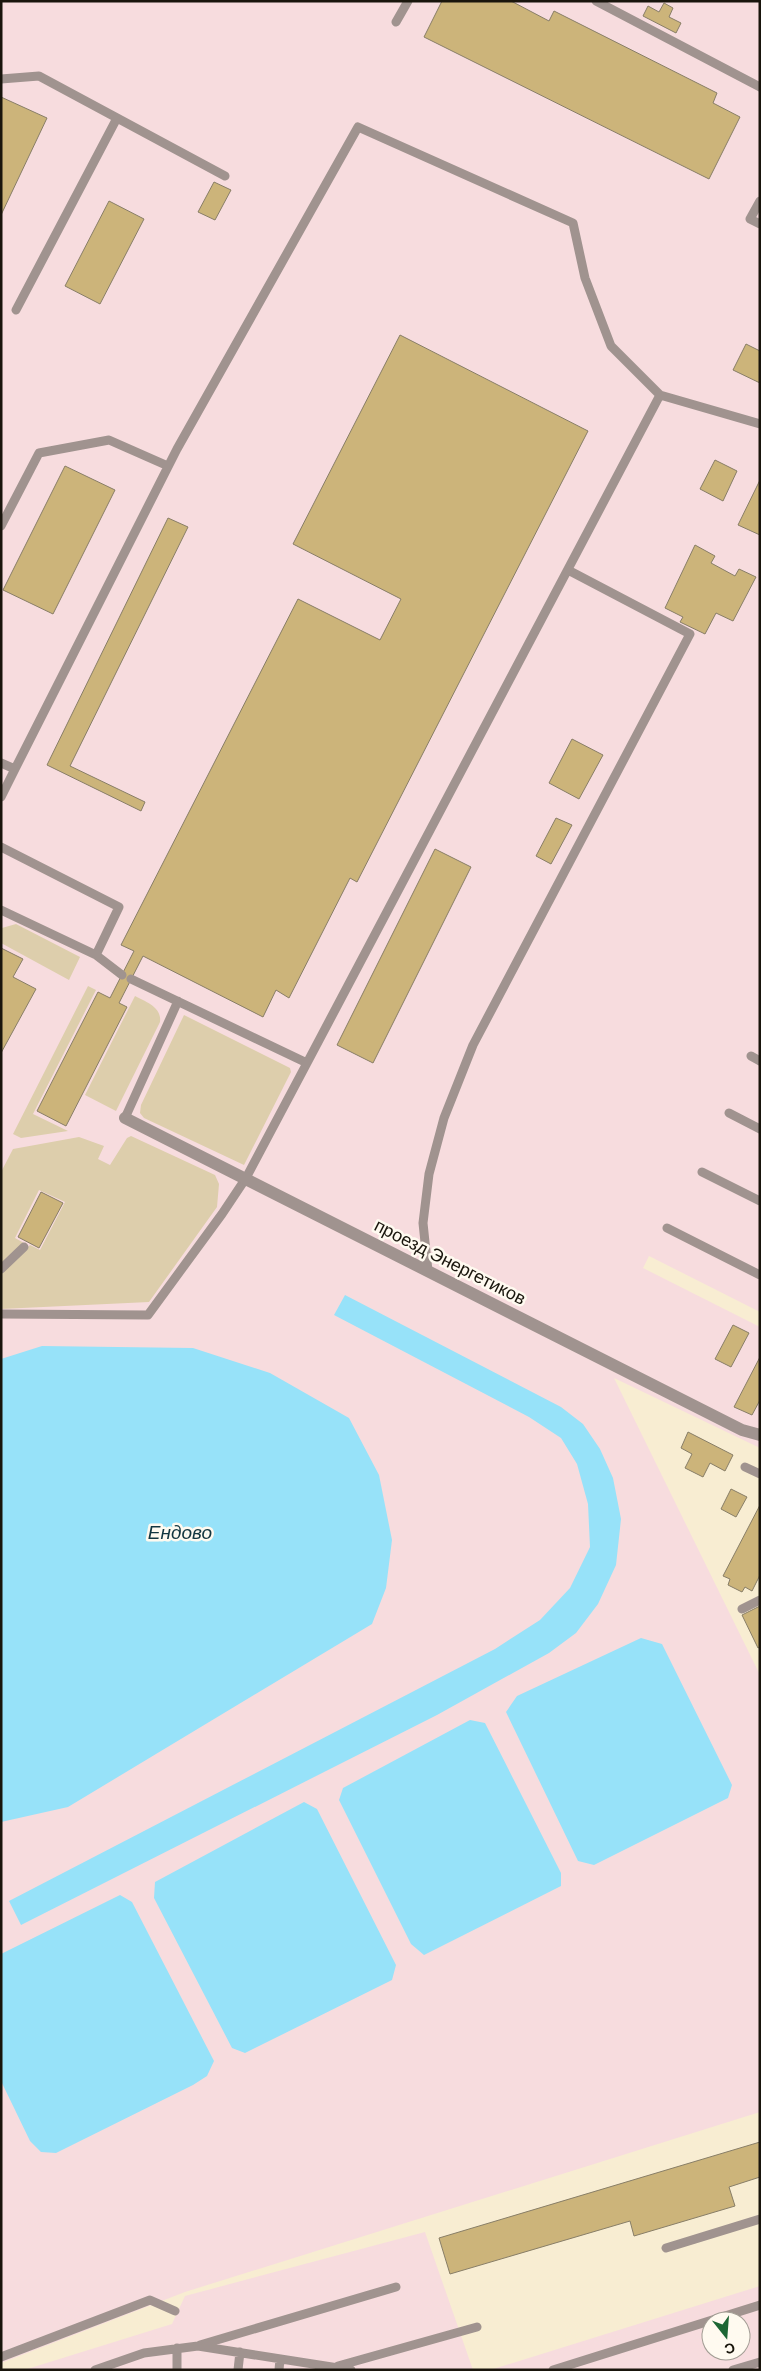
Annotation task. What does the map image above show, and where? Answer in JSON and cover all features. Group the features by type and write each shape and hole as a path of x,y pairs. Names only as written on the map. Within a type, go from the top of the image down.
{"street":[{"name":"проезд Энергетиков","path":"125,1118 742,1430 760,1435"}],"lane":[{"path":"396,22 408,1"},
{"path":"596,1 760,86"},
{"path":"1,79 39,76 225,176"},
{"path":"16,310 118,118"},
{"path":"1,797 168,466 358,127 573,223 586,278 611,346 660,395 760,424"},
{"path":"760,201 750,219 760,224"},
{"path":"1,1314 148,1315 222,1214 246,1178 660,395"},
{"path":"1,526 39,453 109,440 168,466"},
{"path":"428,1271 424,1223 429,1174 444,1118 473,1045 690,634 568,570"},
{"path":"1,762 15,769"},
{"path":"1,847 119,907 96,955"},
{"path":"1,910 96,955 122,975"},
{"path":"131,979 307,1063"},
{"path":"125,1118 178,1001"},
{"path":"729,1113 760,1129"},
{"path":"702,1172 760,1201"},
{"path":"667,1228 760,1275"},
{"path":"1,1269 24,1246"},
{"path":"744,1467 760,1474"},
{"path":"742,1609 760,1600"},
{"path":"666,2248 760,2219"},
{"path":"95,2370 111,2367 144,2353 198,2346 396,2287"},
{"path":"1,2357 150,2300 175,2311"},
{"path":"553,2370 760,2305"},
{"path":"335,2368 477,2327"},
{"path":"198,2346 351,2370"},
{"path":"177,2348 177,2370"},
{"path":"238,2370 240,2352"},
{"path":"279,2370 280,2359"},
{"path":"733,2370 760,2362"}],"shaded area":[{"path":"1,1 760,1 760,1312 649,1256 643,1268 760,1327 760,1448 614,1378 760,1675 760,2112 185,2292 1,2363"},
{"path":"16,924 80,957 69,980 1,943 2,928"},
{"path":"88,986 96,990 33,1114 68,1131 21,1138 13,1134"},
{"path":"135,996 156,1009 160,1022 116,1111 85,1095"},
{"path":"184,1015 290,1068 291,1072 244,1165 144,1118 140,1113 141,1105"},
{"path":"131,1136 215,1175 219,1184 217,1207 149,1302 1,1309 1,1274 30,1245 40,1250 65,1202 39,1190 15,1238 24,1243 1,1264 1,1172 13,1149 79,1137 104,1146 98,1159 110,1165 127,1138"},
{"path":"425,2232 473,2370 24,2370 172,2324 185,2296"},
{"path":"760,2286 760,2370 490,2370"}],"water":[{"path":"345,1295 561,1407 583,1424 600,1449 613,1478 621,1519 616,1565 598,1604 576,1633 549,1653 437,1715 21,1925 9,1901 495,1649 540,1620 570,1588 590,1547 588,1504 577,1464 561,1438 529,1417 334,1315"},
{"name":"Ендово","path":"42,1346 193,1348 270,1373 349,1418 379,1475 392,1540 386,1588 372,1624 68,1807 1,1822 1,1359"},
{"path":"641,1638 662,1644 732,1785 728,1798 594,1865 578,1861 506,1712 517,1696"},
{"path":"470,1720 485,1723 561,1873 561,1886 424,1955 411,1944 339,1800 343,1788"},
{"path":"304,1802 317,1809 396,1965 392,1980 245,2053 232,2048 154,1898 155,1882"},
{"path":"120,1895 132,1902 214,2061 207,2076 193,2085 56,2153 41,2152 30,2141 1,2081 1,1954"}],"building":[{"path":"442,1 511,1 549,21 554,11 717,93 713,103 740,117 709,179 424,37"},
{"path":"664,3 673,8 669,17 681,23 676,33 643,16 648,6 659,12"},
{"path":"1,97 47,118 1,215"},
{"path":"214,182 231,190 215,220 198,212"},
{"path":"109,201 144,219 100,304 65,286"},
{"path":"400,335 588,431 357,882 350,878 289,998 276,990 263,1017 143,956 119,1003 127,1007 66,1126 37,1111 98,992 110,998 134,951 121,945 298,599 380,640 401,599 293,544"},
{"path":"746,344 760,351 760,383 733,370"},
{"path":"715,460 737,471 723,501 700,489"},
{"path":"65,466 115,490 53,614 3,590"},
{"path":"760,480 760,535 738,525"},
{"path":"168,518 188,527 70,766 145,802 141,811 47,765"},
{"path":"695,545 715,556 711,563 735,576 739,569 756,577 733,621 716,613 705,634 680,622 683,617 665,608"},
{"path":"572,739 603,755 579,799 549,783"},
{"path":"556,818 572,825 551,864 536,856"},
{"path":"435,849 471,867 373,1063 337,1045"},
{"path":"1,948 23,959 13,977 36,989 1,1053"},
{"path":"41,1192 63,1203 39,1248 18,1237"},
{"path":"733,1325 749,1333 731,1367 715,1359"},
{"path":"760,1357 760,1400 752,1415 734,1407"},
{"path":"688,1432 733,1455 725,1471 710,1463 703,1477 685,1468 692,1454 681,1448"},
{"path":"731,1489 747,1497 736,1517 721,1509"},
{"path":"760,1505 760,1575 752,1591 745,1587 742,1592 728,1585 730,1579 723,1576"},
{"path":"760,1606 760,1647 758,1648 742,1615"},
{"path":"760,2142 760,2177 729,2187 735,2206 634,2236 630,2221 450,2274 439,2238"}]}
